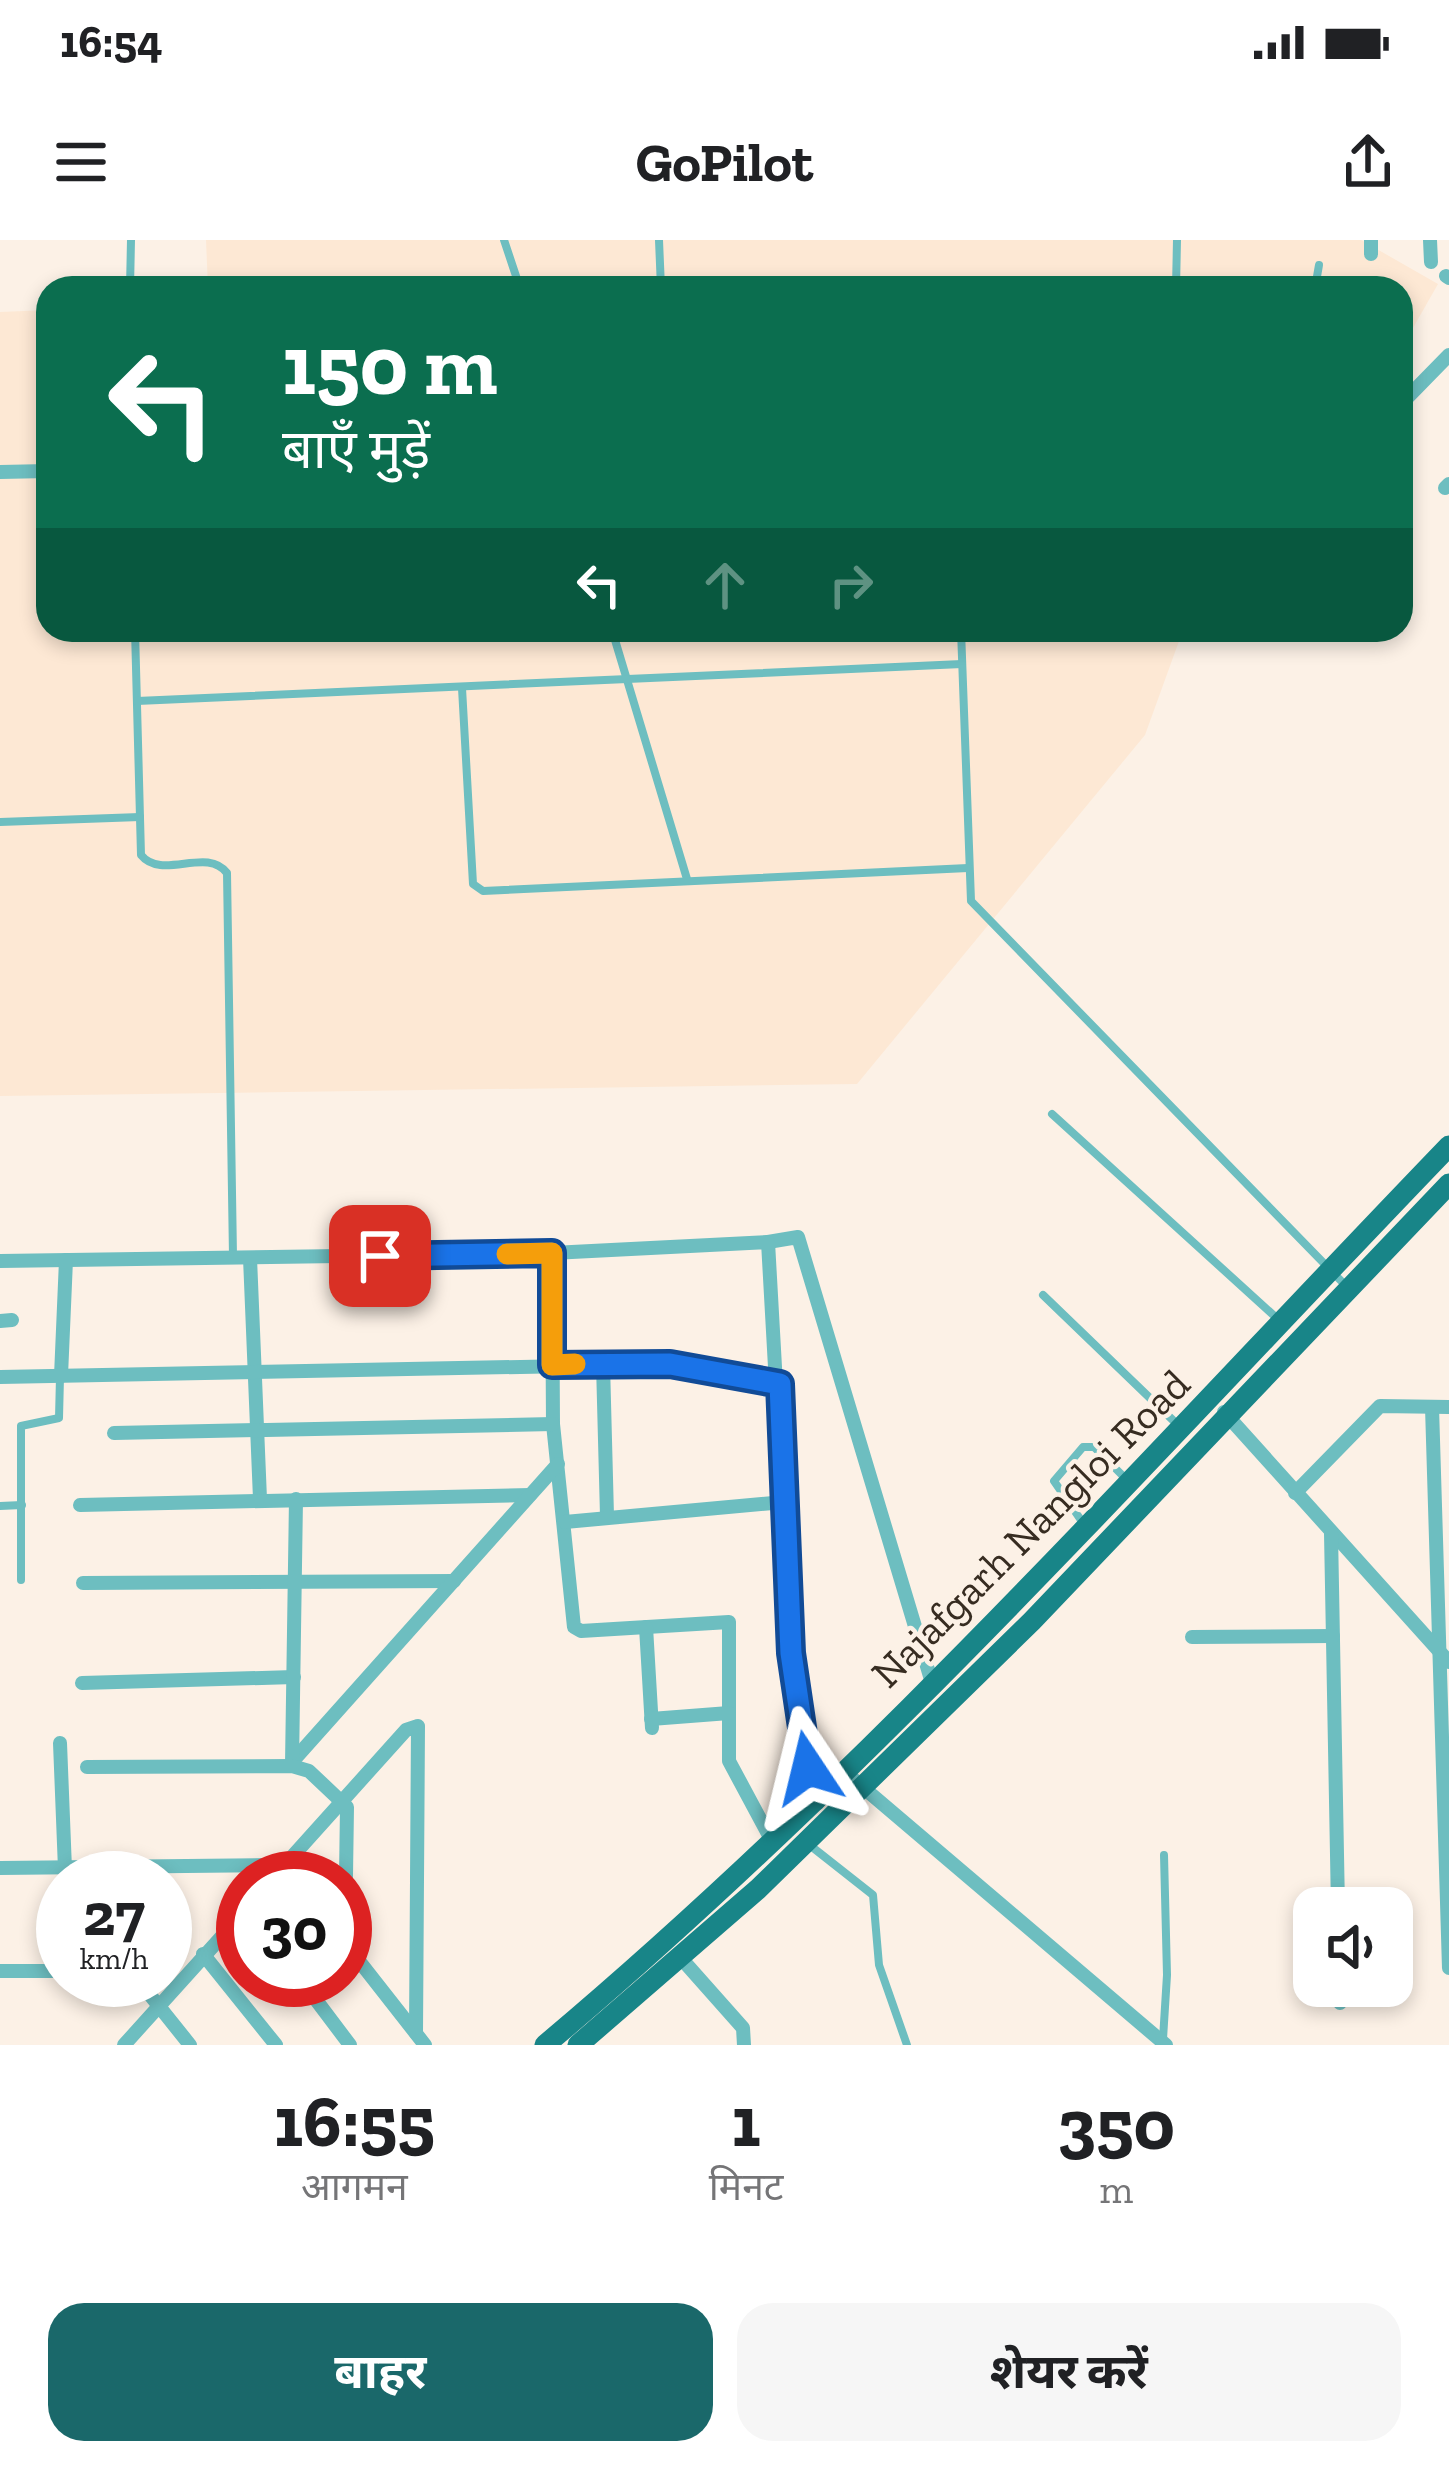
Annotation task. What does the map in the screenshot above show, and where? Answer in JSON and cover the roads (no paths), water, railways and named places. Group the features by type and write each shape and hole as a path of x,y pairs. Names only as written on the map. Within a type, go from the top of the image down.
{"main road":[{"name":"Najafgarh Nangloi Road","path":"545,2045 773,1844 824,1808 932,1683 1088,1529 1449,1146"},
{"path":"853,1779 1062,1591 1449,1184"},
{"path":"1134,1481 1155,1496"},
{"path":"1044,1573 1062,1591"},
{"path":"578,2045 806,1842 824,1808"}],"street":[{"path":"1430,240 1431,262"},
{"path":"1413,391 1449,355"},
{"path":"0,472 36,471"},
{"path":"0,1261 552,1253 798,1237 932,1683"},
{"path":"768,1242 800,1736 824,1808"},
{"path":"552,1253 553,1424 574,1627 581,1631 729,1622 729,1761 773,1844"},
{"path":"250,1258 260,1499"},
{"path":"61,1376 66,1260"},
{"path":"602,1364 607,1516"},
{"path":"0,1377 670,1364 780,1384"},
{"path":"1212,1400 1449,1662"},
{"path":"1295,1493 1380,1406 1449,1407"},
{"path":"1432,1407 1449,1968"},
{"path":"114,1433 553,1424"},
{"path":"292,1764 558,1464"},
{"path":"80,1505 530,1495"},
{"path":"292,1764 296,1499"},
{"path":"565,1522 784,1502"},
{"path":"1331,1533 1338,1887"},
{"path":"83,1583 454,1581"},
{"path":"646,1627 651,1724 729,1713"},
{"path":"1192,1637 1333,1636"},
{"path":"82,1683 294,1677"},
{"path":"297,1851 406,1730 418,1726 420,2039"},
{"path":"60,1743 64,1851"},
{"path":"87,1768 292,1764 309,1771 344,1801 349,1851"},
{"path":"853,1779 1164,2043"},
{"path":"0,1868 36,1869"},
{"path":"192,1967 216,1940"},
{"path":"203,1954 276,2045"},
{"path":"680,1957 743,2028 745,2045"},
{"path":"0,1971 36,1971"},
{"path":"372,1978 420,2039"},
{"path":"124,2045 157,2007"},
{"path":"159,2007 190,2045"},
{"path":"321,2007 350,2045"}],"lane":[{"path":"130,240 130,276"},
{"path":"504,240 516,276"},
{"path":"659,240 660,276"},
{"path":"1176,276 1178,240"},
{"path":"1317,276 1319,265"},
{"path":"135,642 140,817 146,862 210,862 227,873 233,1258"},
{"path":"616,642 687,879"},
{"path":"961,642 968,868 974,905 1349,1289"},
{"path":"137,701 962,664"},
{"path":"461,688 477,888 968,868"},
{"path":"0,822 140,817"},
{"path":"1052,1114 1282,1323"},
{"path":"1043,1295 1183,1430"},
{"path":"21,1580 22,1426 60,1417 61,1376"},
{"path":"1088,1529 1055,1487 1083,1447 1094,1447 1134,1481"},
{"path":"0,1506 22,1505"},
{"path":"806,1842 866,1887 876,1902 879,1965 907,2045"},
{"path":"1164,1855 1168,1975 1164,2043"}]}
